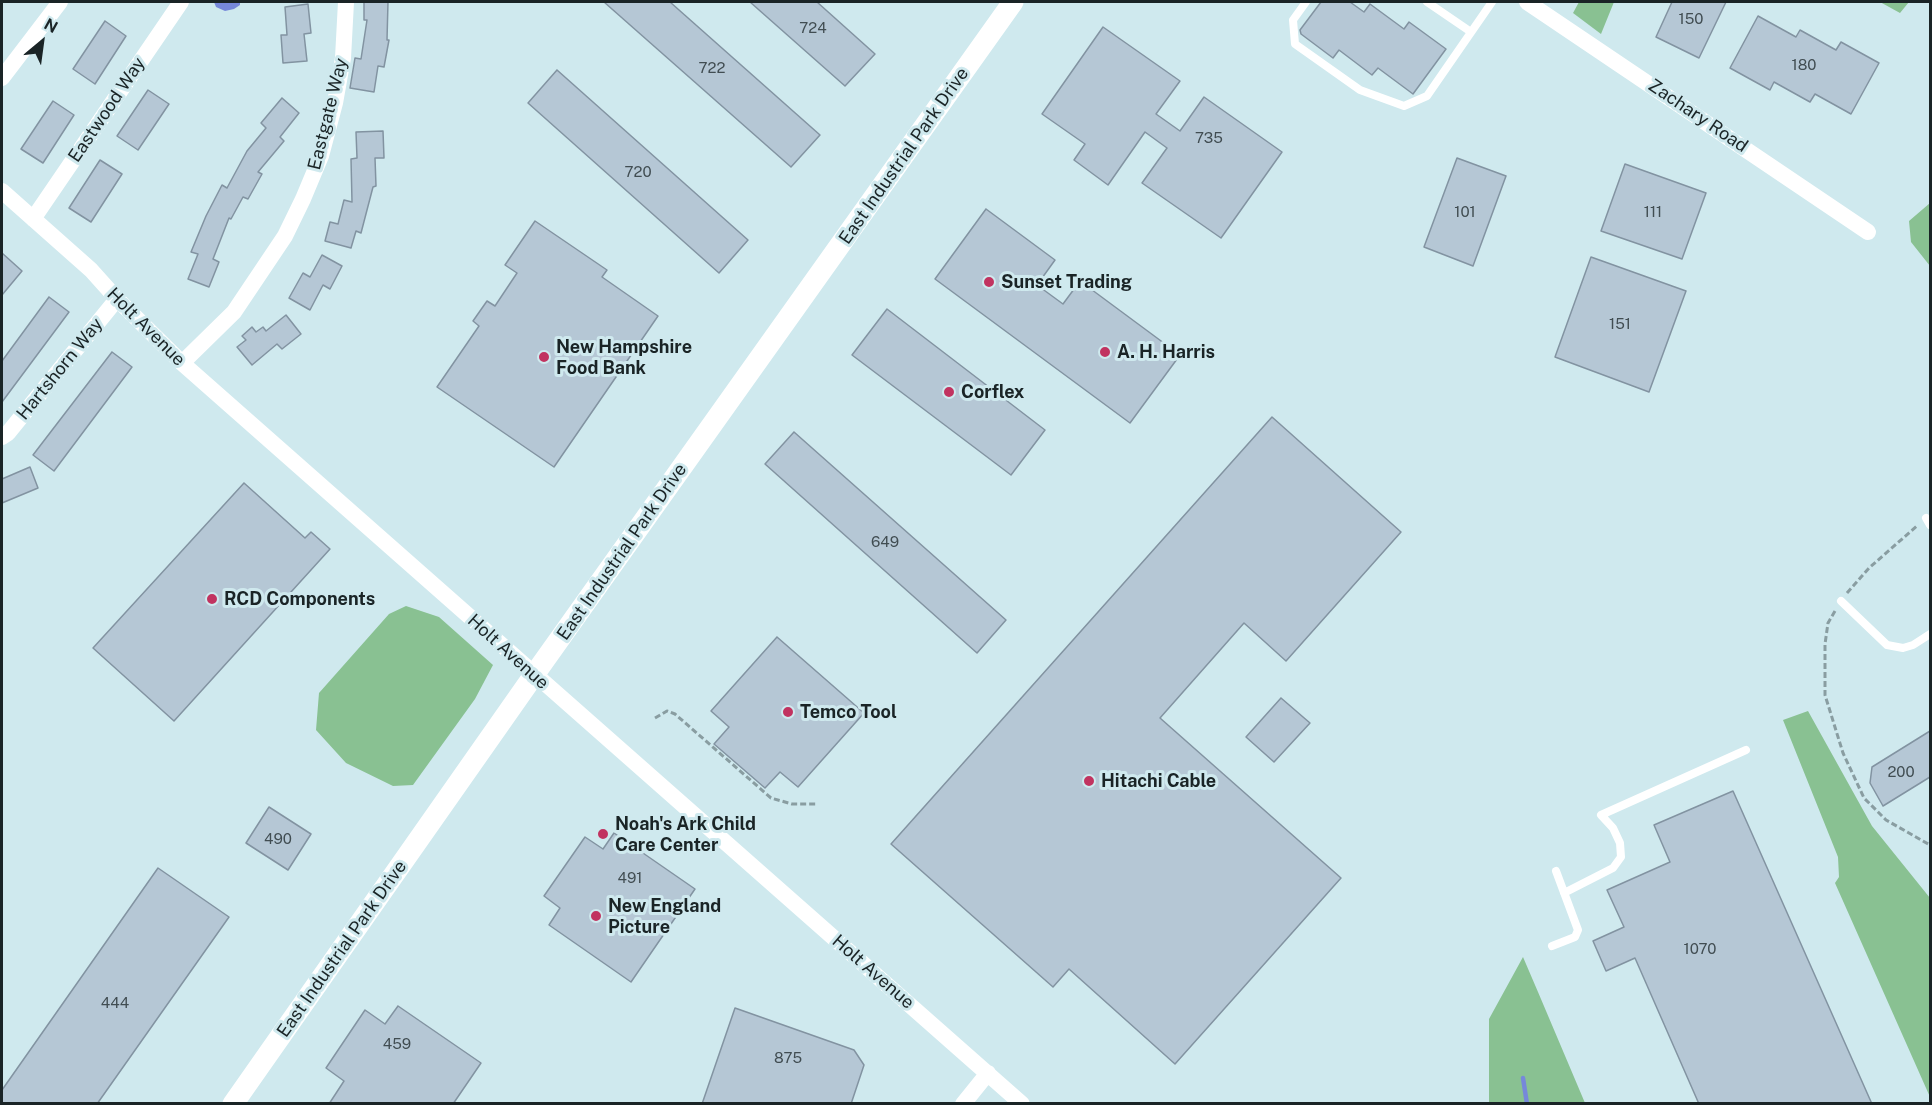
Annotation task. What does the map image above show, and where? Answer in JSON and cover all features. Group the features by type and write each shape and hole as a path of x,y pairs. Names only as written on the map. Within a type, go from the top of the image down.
{"street":[{"path":"2,78 60,2"},
{"name":"Eastwood Way","path":"33,219 180,2"},
{"name":"Eastgate Way","path":"182,363 234,312 285,236 303,199 321,156 334,103 343,58 346,2"},
{"name":"East Industrial Park Drive","path":"233,1104 534,675 1013,2"},
{"name":"Zachary Road","path":"1527,2 1868,232"},
{"name":"Holt Avenue","path":"2,191 91,270 182,363 1022,1104"},
{"name":"Hartshorn Way","path":"2,437 8,433 117,298"},
{"path":"963,1104 988,1073"}],"lane":[{"path":"1306,2 1293,20 1294,44 1360,90 1404,106 1426,96 1492,2"},
{"path":"1427,2 1471,32"},
{"path":"1840,601 1887,645 1903,648 1914,645 1930,634"},
{"path":"1564,893 1613,868 1620,857 1620,843 1612,828 1601,815 1746,750"},
{"path":"1552,946 1575,937 1578,930 1556,871"}],"path":[{"path":"1928,522 1898,540 1840,601 1828,623 1826,634 1825,695 1843,753 1864,798 1886,820 1930,845"},
{"path":"655,718 667,711 675,714 771,798 792,804 818,804"}],"green space":[{"path":"1579,2 1614,2 1601,34 1573,13"},
{"path":"1880,2 1909,2 1900,13"},
{"path":"1930,203 1930,266 1911,242 1909,221"},
{"path":"406,606 439,617 493,665 475,699 413,785 393,786 346,763 316,730 319,693 389,614"},
{"path":"1808,711 1872,826 1930,898 1930,1097 1835,883 1839,877 1838,857 1783,720"},
{"path":"1523,957 1585,1103 1489,1103 1489,1019"}],"water":[{"path":"214,2 240,2 240,5 225,11 216,7"}],"building":[{"path":"364,2 388,2 387,40 389,40 384,67 378,66 374,92 350,88 355,58 361,59 367,20 364,20"},
{"path":"604,2 670,2 820,135 791,167"},
{"path":"750,2 817,2 875,54 845,86"},
{"path":"1321,2 1350,2 1364,12 1370,4 1404,29 1409,22 1446,49 1413,94 1378,68 1372,75 1339,50 1333,58 1301,34 1300,30"},
{"path":"1672,2 1726,2 1699,58 1656,37"},
{"path":"308,4 311,33 304,34 307,61 283,63 281,35 287,35 285,7"},
{"path":"1758,16 1796,37 1800,30 1836,50 1841,42 1879,63 1851,114 1815,94 1810,102 1774,82 1770,90 1730,68"},
{"path":"105,21 126,36 95,84 73,69"},
{"path":"1103,27 1180,81 1156,114 1180,131 1204,97 1282,152 1221,238 1142,183 1167,148 1145,132 1108,185 1074,160 1085,144 1042,114"},
{"path":"557,70 748,240 719,273 528,103"},
{"path":"148,90 169,104 138,150 117,136"},
{"path":"282,98 299,113 280,137 284,141 258,172 262,174 248,199 243,197 231,219 229,218 213,259 219,262 209,287 188,279 198,254 191,252 222,185 227,188 247,151 266,128 261,123"},
{"path":"53,101 74,115 43,163 21,149"},
{"path":"383,131 384,158 375,158 376,186 373,187 361,233 356,231 351,248 325,241 330,222 338,224 344,200 352,202 351,159 357,158 356,132"},
{"path":"1457,158 1506,176 1473,266 1424,247"},
{"path":"100,160 122,174 91,222 69,208"},
{"path":"1625,164 1706,193 1682,259 1601,231"},
{"path":"986,209 1055,260 1037,285 1063,304 1080,281 1180,355 1130,423 935,279"},
{"name":"New Hampshire Food Bank","path":"535,221 607,270 602,277 658,316 554,467 437,387 479,326 473,321 487,301 495,306 517,273 505,265"},
{"path":"2,253 22,271 2,295"},
{"path":"322,255 342,266 330,289 323,285 310,310 289,298 303,273 310,277"},
{"path":"1591,257 1686,291 1649,392 1555,357"},
{"path":"49,297 69,312 2,402 2,361"},
{"name":"Corflex","path":"887,309 1045,430 1011,475 852,355"},
{"path":"286,315 301,334 282,349 277,344 252,365 237,347 246,340 242,336 252,327 256,332 263,327 266,331"},
{"path":"112,352 132,367 54,471 33,455"},
{"name":"Hitachi Cable","path":"1272,417 1401,532 1286,661 1244,623 1160,718 1341,878 1175,1064 1069,969 1053,987 891,844"},
{"path":"794,432 1006,620 977,653 765,464"},
{"path":"30,467 38,488 2,503 2,479"},
{"name":"RCD Components","path":"244,483 305,538 311,532 330,549 174,721 93,648"},
{"name":"Temco Tool","path":"777,637 864,713 798,787 780,772 765,788 714,744 729,727 711,711"},
{"path":"1281,698 1310,723 1274,762 1246,737"},
{"path":"1930,731 1930,777 1883,806 1870,783 1872,767"},
{"path":"1733,791 1872,1104 1699,1104 1635,958 1606,971 1593,941 1624,927 1607,890 1670,862 1654,825"},
{"path":"269,807 311,834 288,870 246,843"},
{"path":"614,833 695,889 631,982 549,925 560,908 544,896 585,837 603,849"},
{"path":"158,868 229,917 97,1104 2,1104 2,1090"},
{"path":"398,1006 481,1063 453,1104 329,1104 344,1081 326,1068 365,1010 385,1024"},
{"path":"735,1008 854,1050 864,1065 851,1104 702,1104"}],"waterway":[{"path":"1523,1078 1527,1104"}],"place":[{"name":"Sunset Trading","path":"989,282"},
{"name":"A. H. Harris","path":"1105,352"},
{"name":"New Hampshire Food Bank","path":"544,357"},
{"name":"Corflex","path":"949,392"},
{"name":"RCD Components","path":"212,599"},
{"name":"Temco Tool","path":"788,712"},
{"name":"Hitachi Cable","path":"1089,781"},
{"name":"Noah's Ark Child Care Center","path":"603,834"},
{"name":"New England Picture","path":"596,916"}]}
